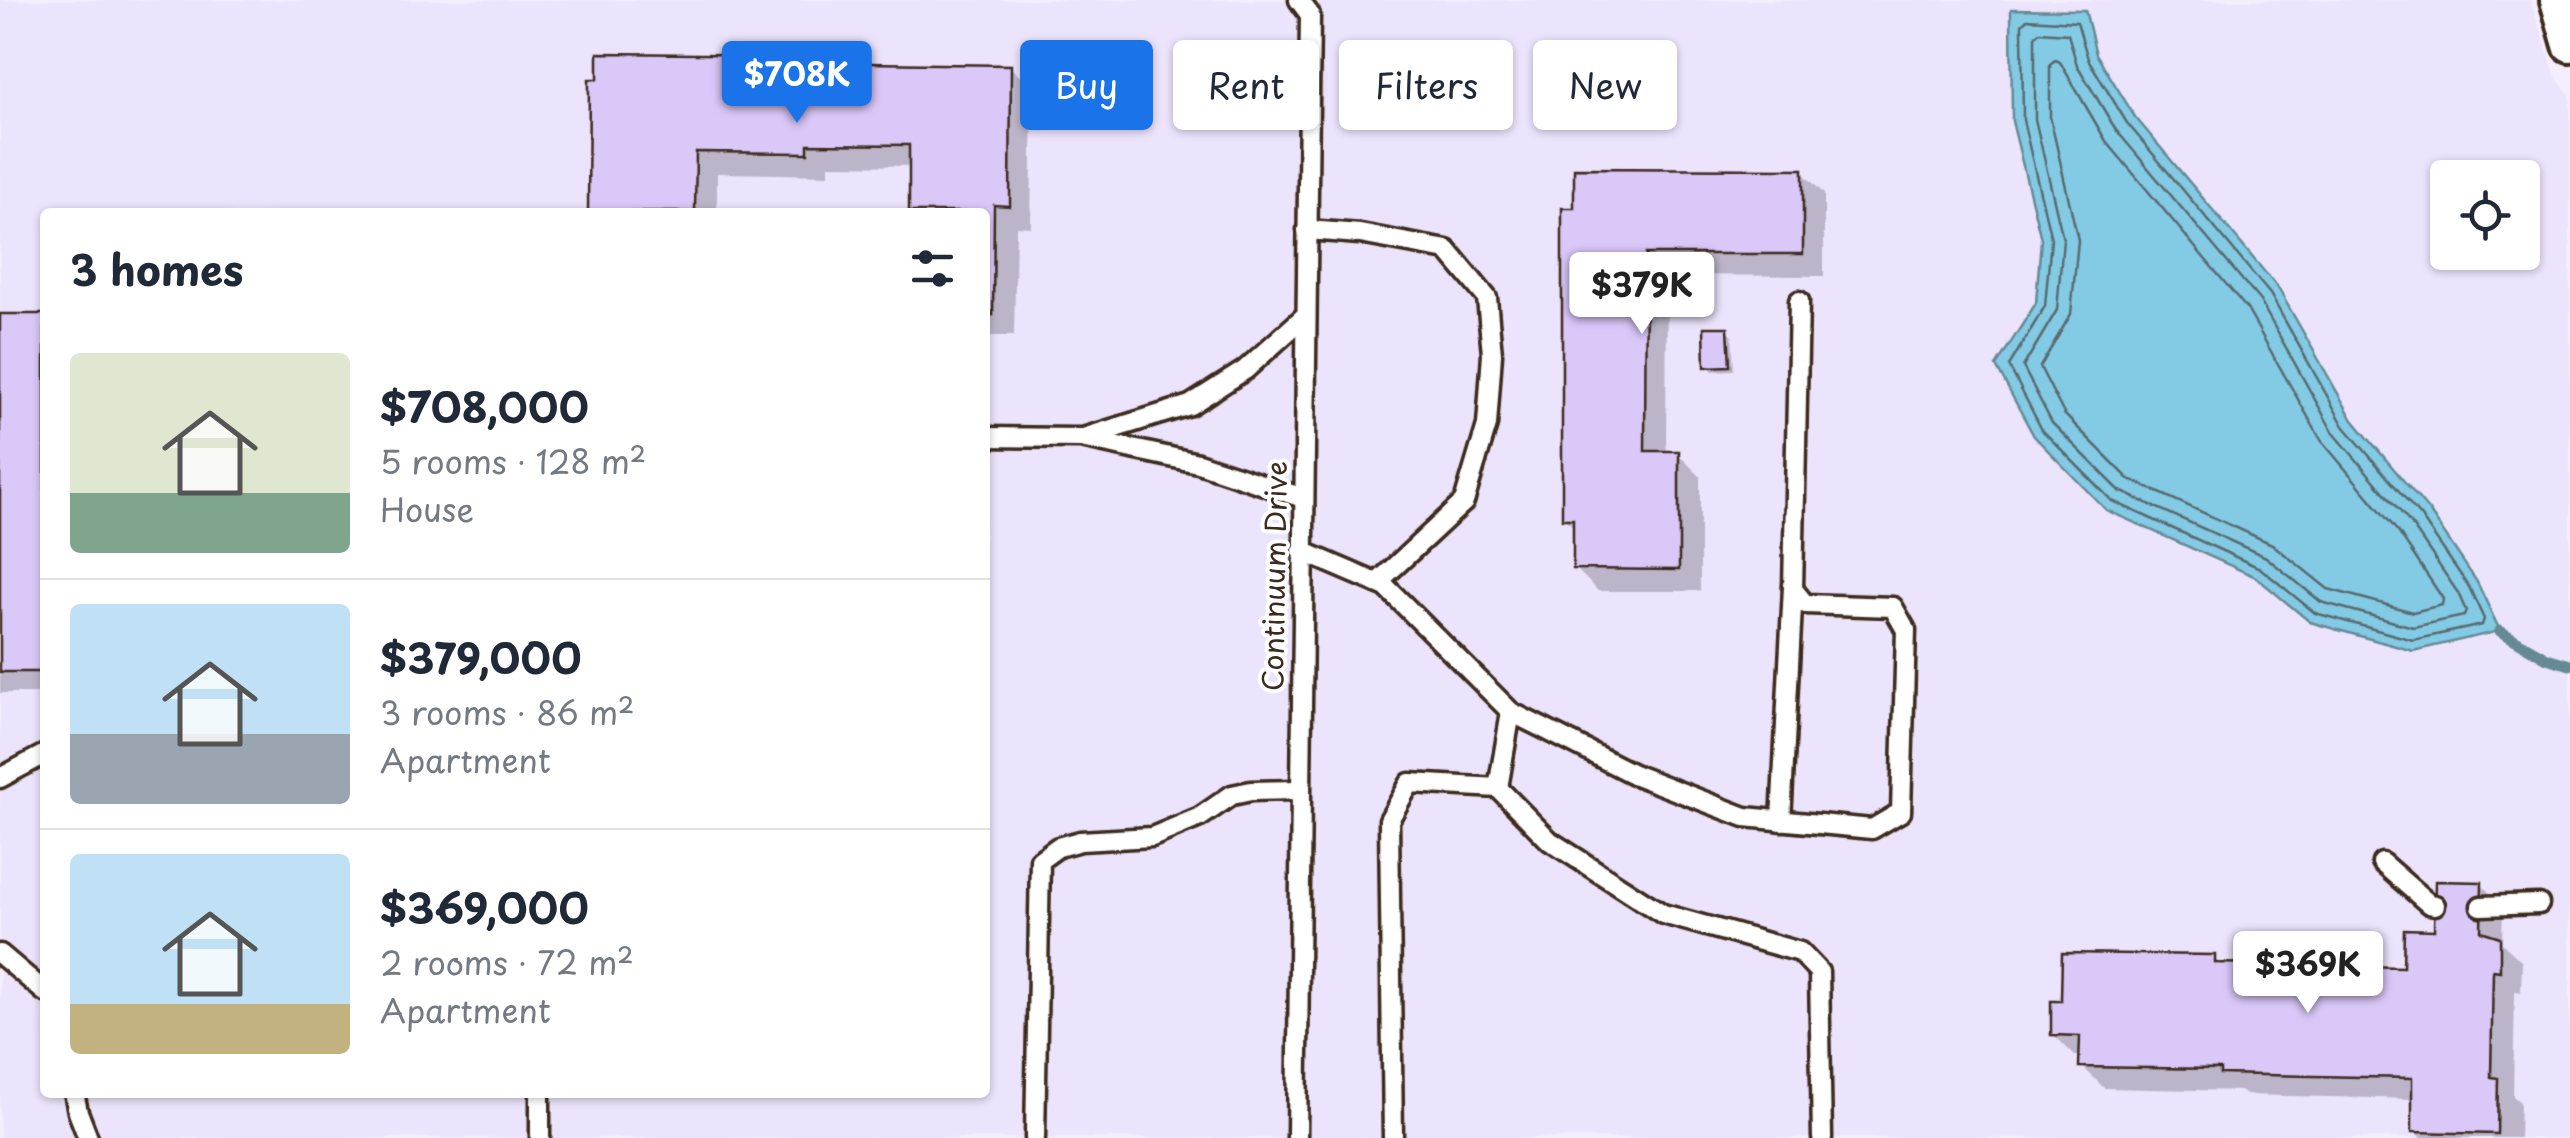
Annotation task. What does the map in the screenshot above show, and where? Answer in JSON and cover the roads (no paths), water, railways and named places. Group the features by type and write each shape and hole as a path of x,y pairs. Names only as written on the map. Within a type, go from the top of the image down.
{"street":[{"path":"2557,0 2570,45"}],"lane":[{"name":"Continuum Drive","path":"1296,1138 1310,5"},
{"path":"1307,230 1360,234 1447,250 1486,298 1492,354 1486,425 1464,502 1378,583"},
{"path":"1781,821 1794,582 1799,301"},
{"path":"1081,438 1190,405 1245,370 1306,314"},
{"path":"990,438 1081,438 1198,463 1303,498"},
{"path":"1302,551 1386,587 1511,712 1633,774 1744,817 1872,829 1901,812 1906,630 1893,607 1806,604 1793,588 1794,582"},
{"path":"1498,788 1511,712"},
{"path":"0,778 40,757"},
{"path":"1394,1138 1388,820 1410,783 1498,788 1550,841 1663,914 1800,952 1819,972 1822,1138"},
{"path":"1035,1138 1040,860 1058,847 1080,841 1152,837 1200,817 1232,796 1251,791 1300,790"},
{"path":"2382,862 2429,904 2435,905"},
{"path":"2482,906 2539,904"},
{"path":"0,954 40,988"},
{"path":"75,1098 88,1138"},
{"path":"540,1098 540,1138"}],"water":[{"path":"2011,9 2085,10 2096,54 2135,117 2278,288 2353,420 2429,511 2477,582 2500,631 2413,651 2310,622 2256,577 2106,510 2034,436 1996,366 2036,303 2041,239 2012,121"}],"waterway":[{"path":"2500,631 2547,658 2570,665"}]}
